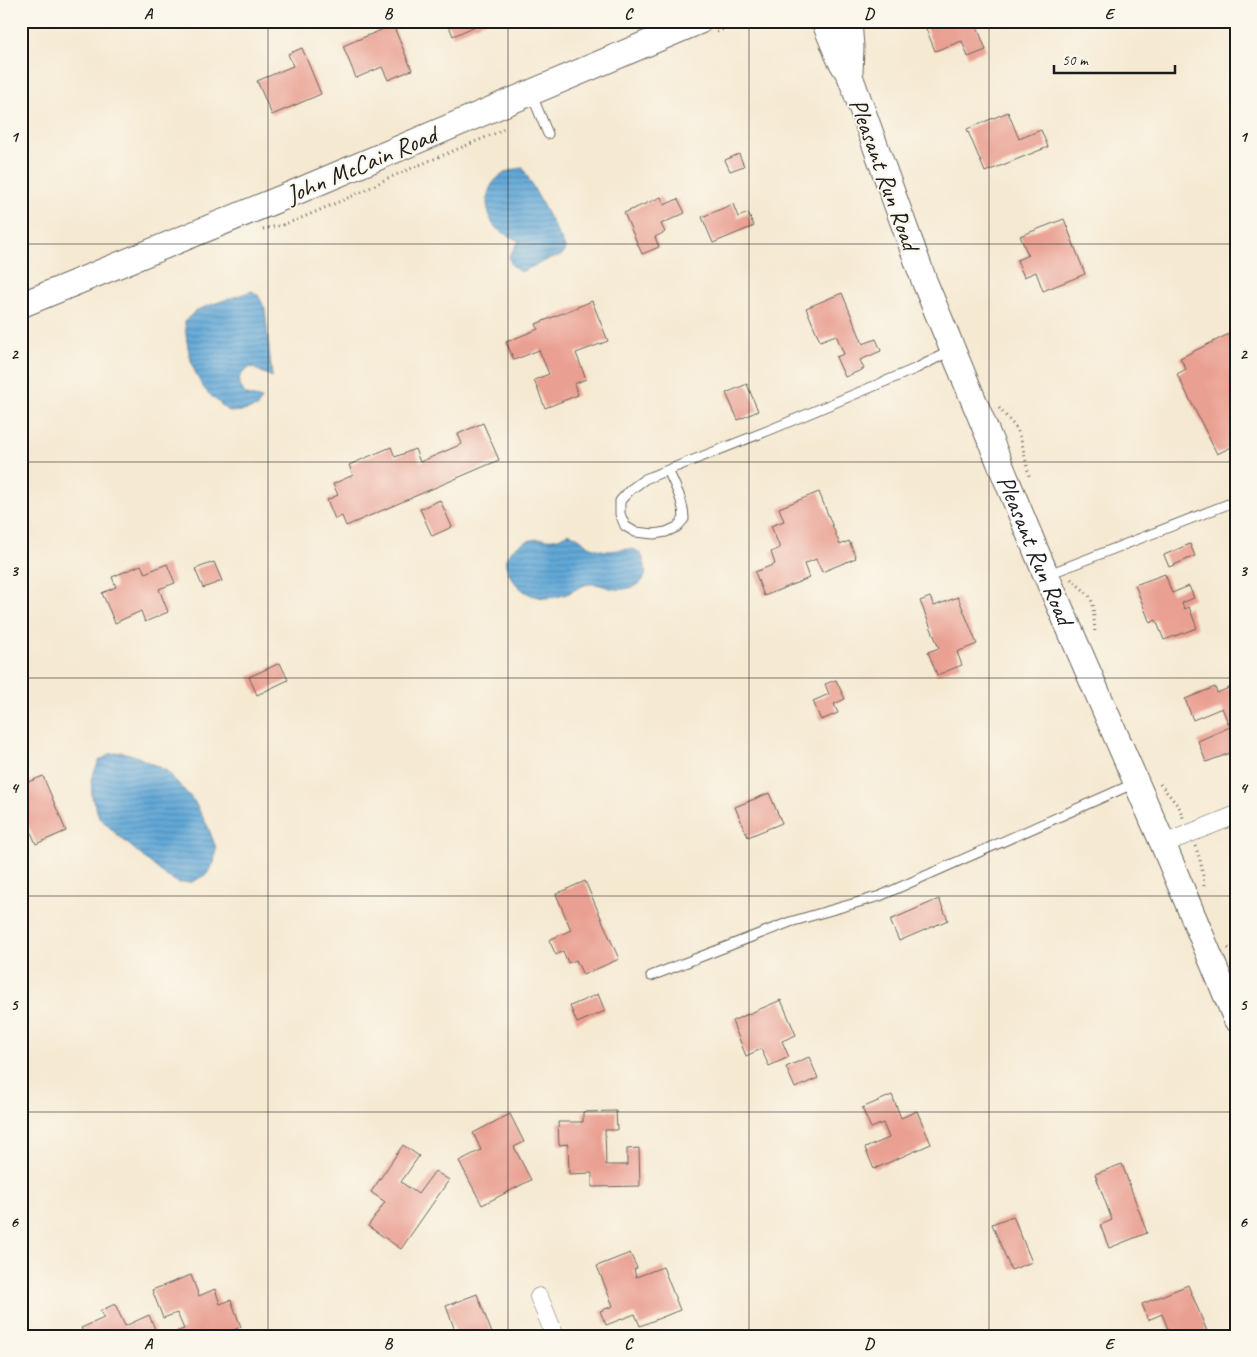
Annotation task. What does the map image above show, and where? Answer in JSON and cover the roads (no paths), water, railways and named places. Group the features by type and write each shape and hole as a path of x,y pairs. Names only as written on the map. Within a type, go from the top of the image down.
{"main road":[{"name":"John McCain Road","path":"21,305 700,21"},
{"name":"Pleasant Run Road","path":"824,21 839,58 850,76 915,257 952,350 1055,571 1146,782 1163,844 1236,1019"},
{"name":"Pleasant Run Road","path":"849,21 851,47 850,76"}],"street":[{"path":"1163,844 1236,815"},
{"path":"539,1298 555,1336"}],"lane":[{"path":"531,93 548,134"},
{"path":"668,470 680,497 684,510 684,519 677,527 666,532 654,534 635,532 626,526 620,514 620,501 630,490 645,479 772,429 917,368 952,350"},
{"path":"1055,571 1236,501"},
{"path":"652,976 790,922 880,896 1146,782"}],"water":[{"path":"523,168 565,247 561,256 549,259 523,271 518,271 511,264 509,256 519,241 494,226 487,204 490,188 500,176 514,169"},
{"path":"252,291 258,295 265,309 272,377 251,367 242,373 239,382 246,395 262,399 257,407 230,412 206,390 197,375 189,353 185,322 195,311"},
{"path":"568,533 587,545 601,550 631,549 637,551 643,558 646,569 643,580 639,584 622,589 589,584 569,593 551,598 535,596 521,589 507,569 506,560 511,551 528,541 554,539"},
{"path":"122,752 136,756 167,771 194,801 208,827 216,848 214,863 207,874 192,882 179,883 166,876 99,817 92,797 91,779 99,761 110,754"}]}
